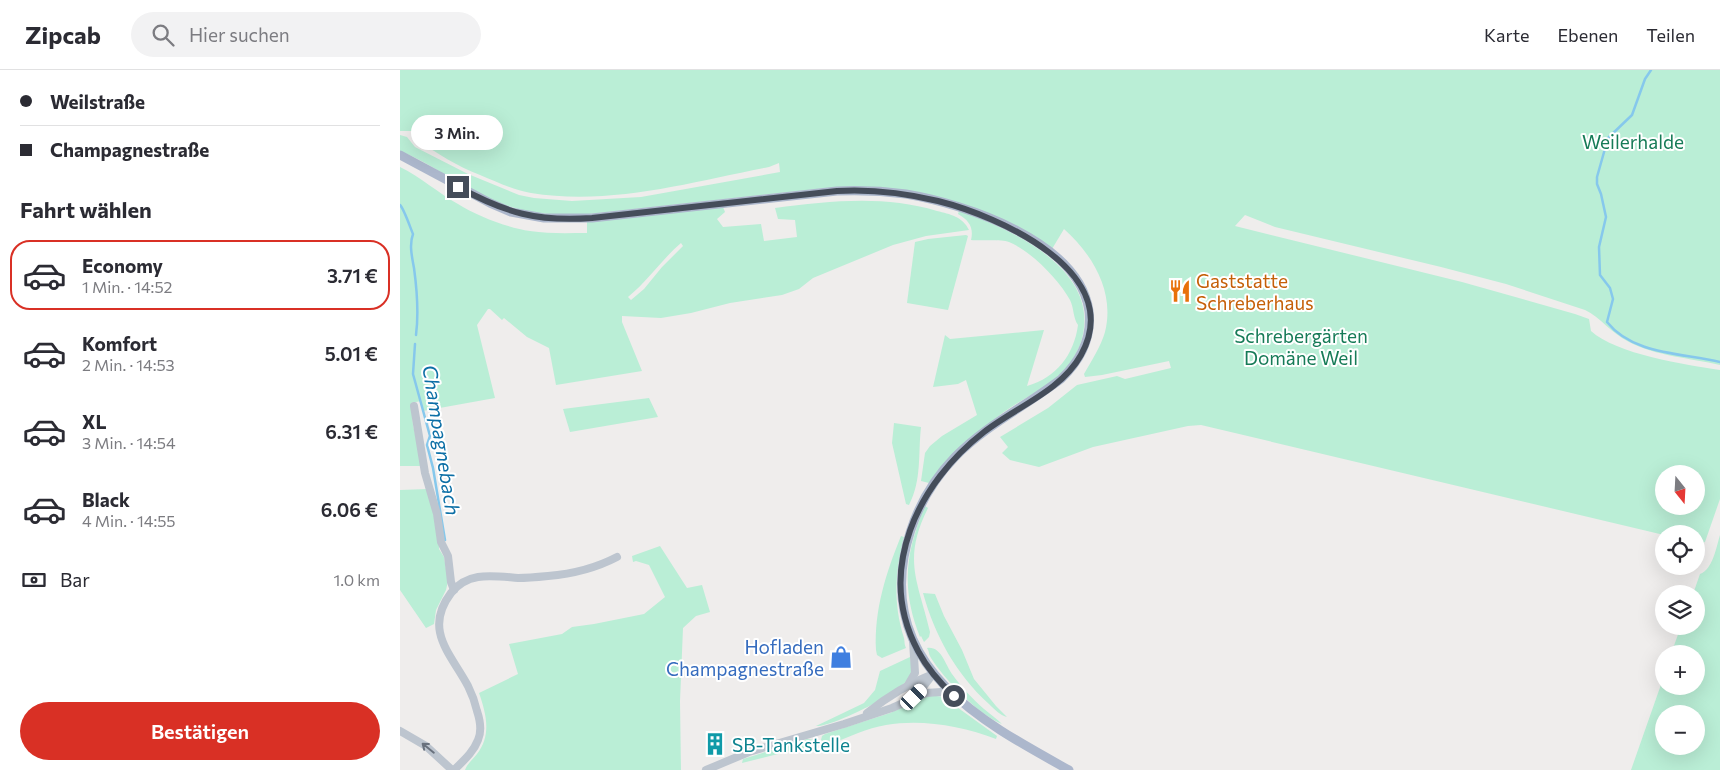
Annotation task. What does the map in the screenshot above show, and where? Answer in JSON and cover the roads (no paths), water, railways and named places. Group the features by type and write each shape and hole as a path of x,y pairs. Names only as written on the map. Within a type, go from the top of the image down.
{"main road":[{"path":"400,155 490,203 511,212 544,218 592,218 837,191 873,191 905,194 952,205 995,221 1037,244 1062,262 1078,282 1086,300 1089,327 1085,346 1076,363 1061,379 998,422 947,465 917,512 910,531 902,572 904,609 919,663 934,674 954,696 990,724 1069,770"}],"street":[{"path":"414,406 425,473 437,514 442,544 448,556 450,582 454,590"},
{"path":"400,731 426,746 453,770 479,739 478,714 470,691 446,653 440,635 441,612 454,590 466,581 480,576 526,578 558,575 595,567 617,557"},
{"path":"906,687 914,676 919,663"},
{"path":"864,716 878,704 906,687 934,674"},
{"path":"914,697 934,674"},
{"path":"706,770 761,747 892,708 914,697 936,692 954,696"}],"waterway":[{"path":"1651,70 1645,79 1632,115 1608,138 1597,177 1597,184 1606,217 1599,247 1600,275 1610,288 1613,299 1607,322 1618,333 1644,347 1720,362"},
{"name":"Champagnebach","path":"400,205 413,234 411,247 417,301 416,335"},
{"name":"Champagnebach","path":"415,344 413,374 430,436 427,445 433,468 445,540"}],"place":[{"name":"Gaststatte Schreberhaus","path":"1180,291"},
{"name":"Hofladen Champagnestraße","path":"841,657"},
{"name":"SB-Tankstelle","path":"715,744"}],"park label":[{"name":"Weilerhalde","path":"1633,141"},
{"name":"Schrebergärten Domäne Weil","path":"1301,346"}]}
